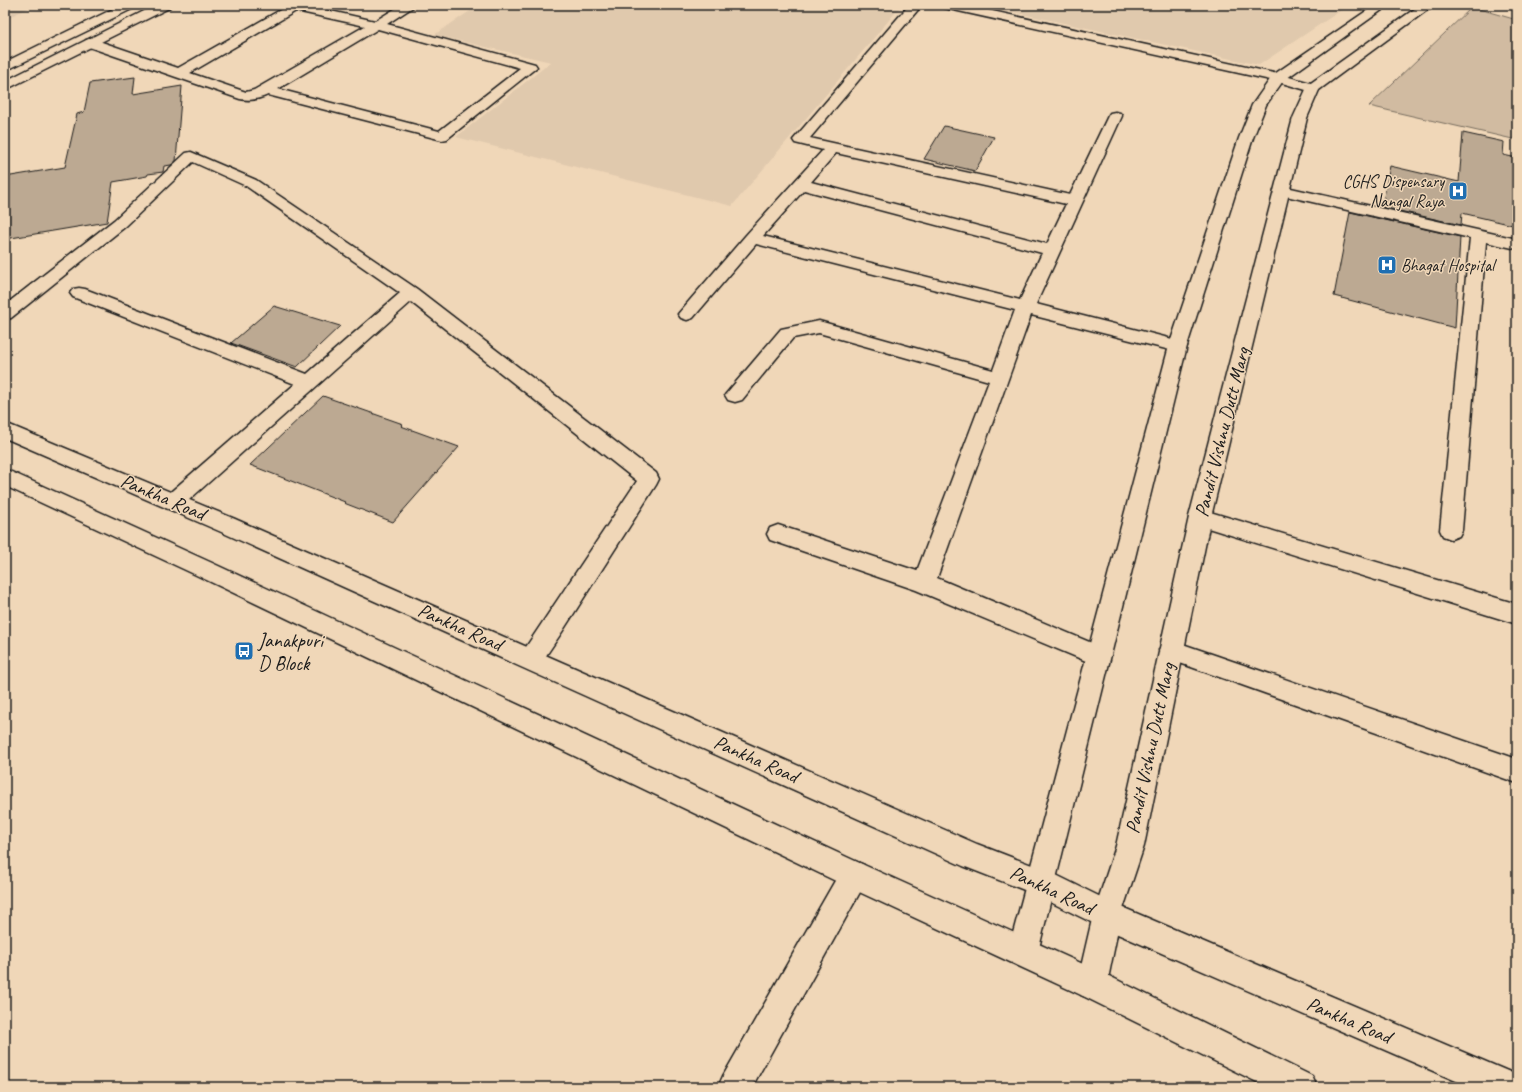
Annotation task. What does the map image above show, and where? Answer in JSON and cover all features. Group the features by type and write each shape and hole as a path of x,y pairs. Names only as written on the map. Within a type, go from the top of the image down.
{"street":[{"path":"5,67 130,5"},
{"path":"5,86 165,5"},
{"path":"91,43 245,96 258,94 266,90 410,5"},
{"path":"916,5 800,140 1076,201"},
{"path":"948,5 1278,78 1313,88 1428,5"},
{"path":"1022,952 1178,346 1258,105 1278,78 1383,5"},
{"path":"178,74 296,6 377,25 530,67 442,136 266,90"},
{"name":"Pandit Vishnu Dutt Marg","path":"1092,984 1107,915 1130,846 1200,517 1300,118 1313,88"},
{"path":"924,583 1025,308 1115,116"},
{"path":"687,314 752,238 833,148"},
{"path":"5,314 120,223 191,156 251,183 411,294 649,479 554,625 530,658"},
{"path":"801,184 1052,251"},
{"path":"1282,191 1517,244"},
{"path":"1451,530 1478,235"},
{"path":"752,238 1178,346"},
{"path":"79,293 309,382"},
{"path":"173,502 411,294"},
{"path":"735,395 787,333 820,327 1000,378"},
{"name":"Pankha Road","path":"5,430 530,658 973,856 1040,882 1107,915 1507,1087"},
{"path":"5,477 854,875 1092,984 1300,1087"},
{"path":"1200,517 1312,550 1517,614"},
{"path":"778,534 924,583 1098,656"},
{"path":"1171,650 1517,771"},
{"path":"734,1087 854,875"}],"shaded area":[{"path":"5,5 35,5 5,19"},
{"path":"479,5 890,5 900,7 732,206 456,137 551,62 434,35"},
{"path":"980,5 1349,5 1259,65"},
{"path":"1472,7 1517,20 1517,140 1369,106"}],"building":[{"path":"135,77 133,94 182,86 176,161 171,165 164,166 163,172 113,182 107,222 5,239 5,177 65,167 77,114 84,112 90,83"},
{"path":"944,126 994,137 975,171 924,159"},
{"path":"1463,133 1504,142 1503,155 1517,158 1517,226 1462,213 1461,225 1382,207 1390,166 1459,182"},
{"path":"1350,212 1460,237 1455,328 1334,296"},
{"path":"274,306 340,326 297,367 231,343"},
{"path":"323,396 403,424 401,426 459,447 393,522 250,465"}],"place":[{"name":"CGHS Dispensary Nangal Raya","path":"1458,191"},
{"name":"Bhagat Hospital","path":"1387,265"},
{"name":"Janakpuri D Block","path":"244,651"}]}
